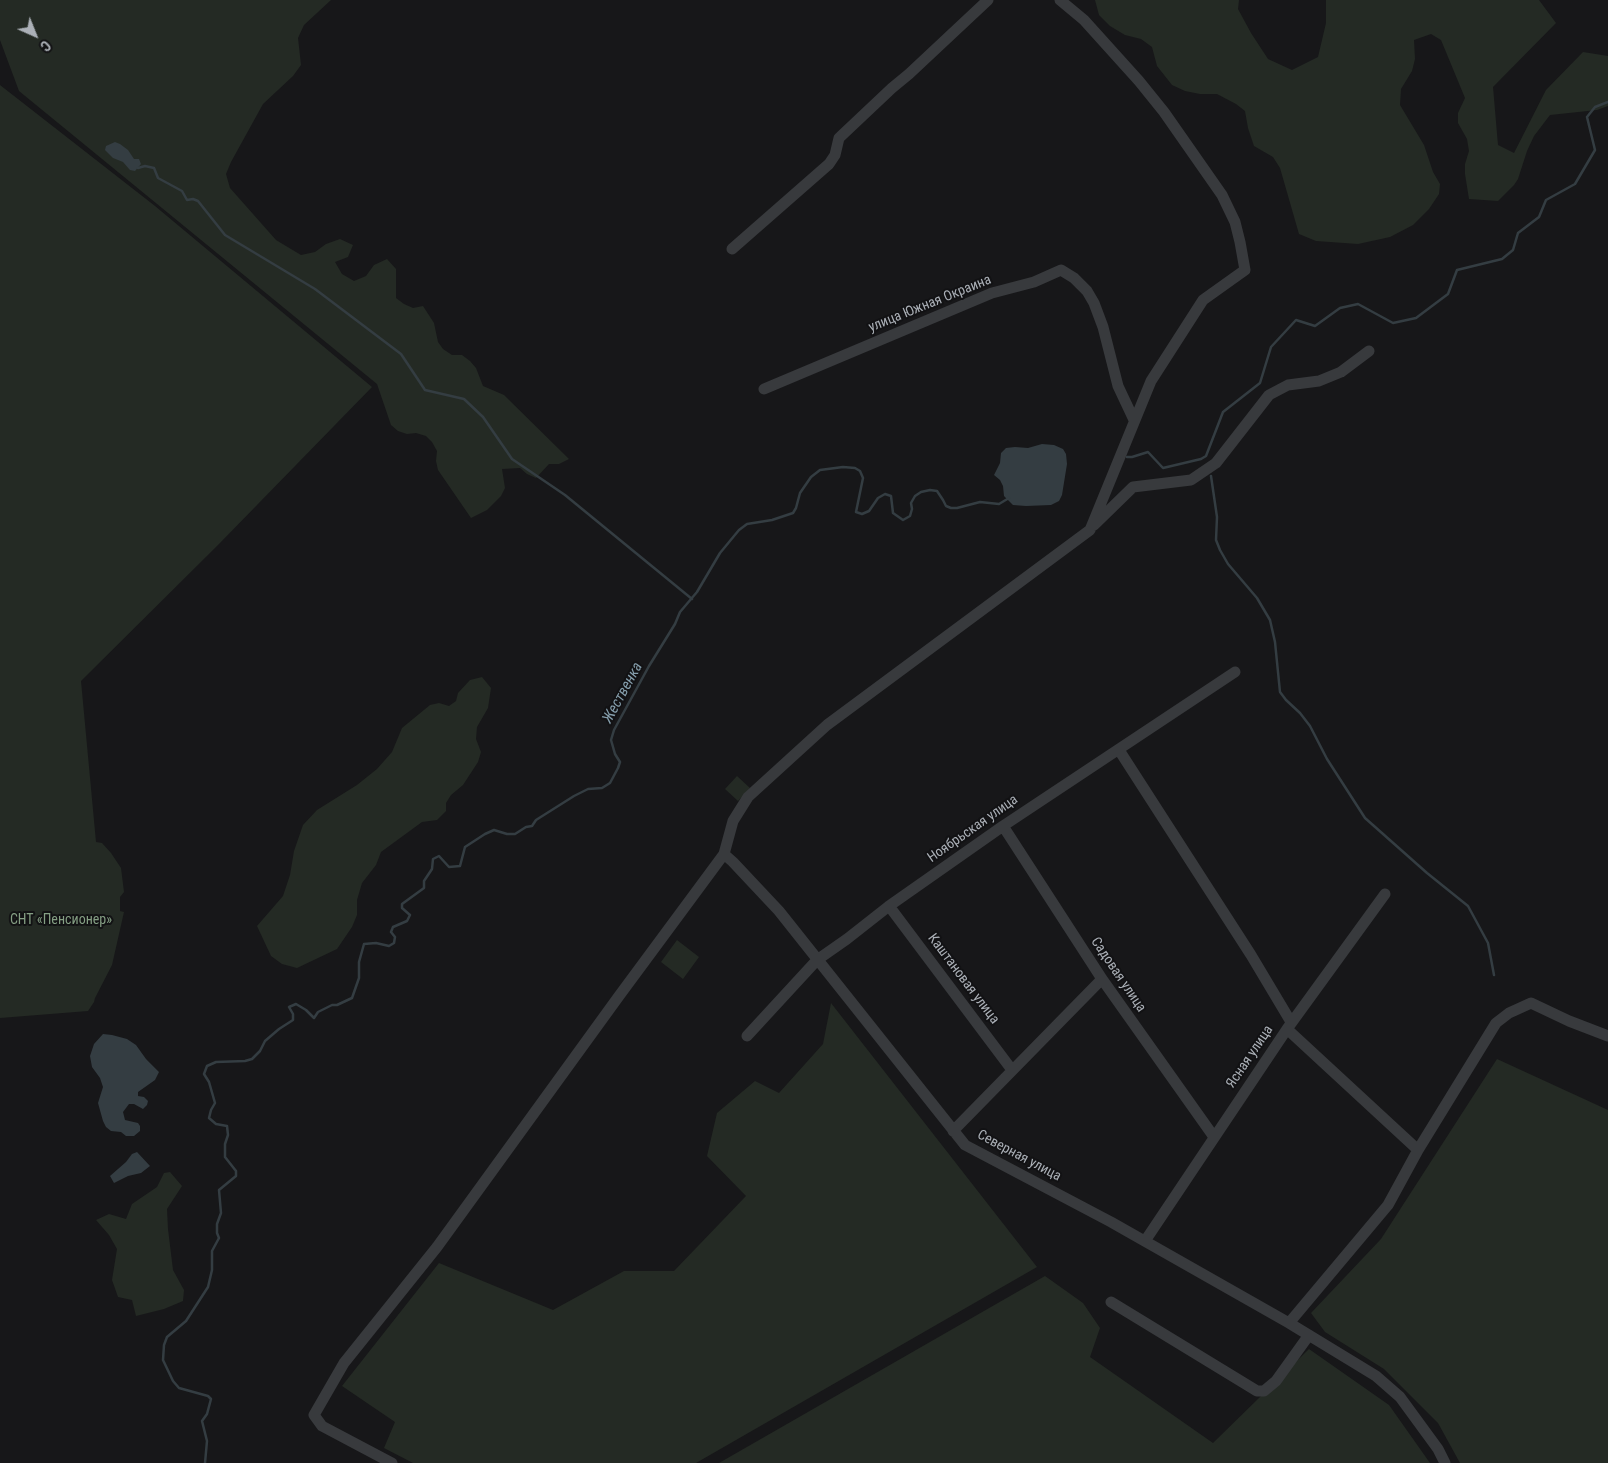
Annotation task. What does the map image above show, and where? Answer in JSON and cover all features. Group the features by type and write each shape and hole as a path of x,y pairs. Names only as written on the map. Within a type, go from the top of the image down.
{"street":[{"path":"732,249 829,164 835,156 839,138 988,0"},
{"path":"1060,0 1084,20 1139,81 1222,195 1235,222 1245,270 1203,300 1151,381 1090,530"},
{"name":"улица Южная Окраина","path":"764,389 992,293 1034,282 1061,270 1074,278 1087,291 1094,303 1103,327 1118,386 1134,420"},
{"path":"392,1463 322,1426 314,1415 344,1363 437,1246 724,854 732,821 748,797 827,725 1090,530 1133,486 1191,480 1216,463 1269,395 1288,385 1319,381 1341,372 1369,351"},
{"name":"Ноябрьская улица","path":"747,1036 817,960 848,939 889,906 1003,826 1235,672"},
{"path":"1119,750 1251,955 1289,1026 1418,1150"},
{"name":"Садовая улица","path":"1003,826 1102,979 1214,1137"},
{"name":"Северная улица","path":"724,854 779,911 965,1145 1145,1241 1309,1335"},
{"name":"Ясная улица","path":"1145,1241 1289,1026 1385,894"},
{"name":"Каштановая улица","path":"889,906 1012,1070"},
{"path":"953,1130 1102,979"},
{"path":"1289,1323 1388,1205 1418,1150 1496,1023 1509,1013 1530,1003 1608,1036"},
{"path":"1111,1302 1257,1391 1264,1391 1276,1381 1309,1335 1376,1376 1400,1396 1438,1449 1445,1463"}],"green space":[{"path":"0,0 331,0 304,25 298,38 301,65 293,76 263,104 226,174 230,188 276,240 301,255 315,252 326,244 340,239 353,245 348,257 335,262 342,274 354,281 366,276 374,265 387,259 396,269 396,298 413,308 423,306 434,323 438,342 443,349 452,355 462,355 470,361 476,368 483,386 504,395 569,459 559,464 549,464 536,478 520,468 502,469 505,488 501,496 487,510 471,518 438,470 436,461 437,451 432,442 426,436 416,433 407,434 398,431 391,425 377,384 19,91 0,40"},
{"path":"1095,0 1239,0 1238,9 1268,59 1292,70 1318,57 1326,23 1326,0 1539,0 1556,23 1493,87 1498,145 1514,153 1546,90 1583,52 1608,56 1608,106 1597,110 1550,115 1534,136 1514,185 1498,201 1469,199 1465,164 1469,151 1467,139 1458,123 1458,113 1465,98 1441,40 1431,34 1414,40 1415,59 1412,71 1401,89 1400,105 1424,145 1433,172 1440,184 1439,194 1429,209 1413,225 1390,237 1358,244 1316,241 1299,234 1280,168 1273,157 1254,146 1245,111 1217,94 1200,94 1185,91 1172,85 1157,66 1152,47 1141,39 1125,35 1110,26 1099,15"},
{"name":"СНТ «Пенсионер»","path":"0,85 155,206 372,387 219,544 81,681 96,842 102,843 121,868 124,892 120,897 120,911 124,912 112,965 88,1011 0,1018"},
{"path":"482,677 491,688 488,708 477,727 476,739 481,752 478,762 463,785 451,795 446,803 446,811 437,820 422,822 381,852 376,865 362,883 357,900 357,915 352,927 337,949 297,968 282,964 271,956 257,926 283,896 290,875 294,851 303,825 317,810 357,785 377,769 392,752 402,728 430,705 439,703 449,706 456,701 458,693 470,680"},
{"path":"737,776 750,788 738,801 725,789"},
{"path":"677,940 699,957 683,979 661,962"},
{"path":"831,1003 1037,1267 696,1463 413,1463 384,1448 395,1422 342,1386 439,1263 553,1310 624,1271 674,1271 746,1196 707,1156 717,1113 755,1081 779,1093 823,1044"},
{"path":"1497,1059 1608,1110 1608,1463 1460,1463 1438,1423 1384,1369 1325,1332 1311,1313 1381,1239"},
{"path":"170,1172 182,1186 167,1209 173,1270 184,1290 183,1301 164,1309 136,1316 132,1300 118,1297 112,1280 117,1249 109,1235 96,1220 109,1214 126,1219 132,1204 157,1187 164,1173"},
{"path":"1045,1276 1083,1303 1100,1328 1090,1357 1213,1443 1309,1349 1389,1405 1430,1463 719,1463"}],"shaded area":[{"path":"115,142 128,150 134,159 139,159 141,164 135,171 130,170 123,162 113,158 105,150 106,146"},
{"path":"1042,444 1054,445 1063,449 1066,454 1067,464 1062,495 1059,501 1051,505 1013,505 1004,496 1003,486 994,475 1000,463 1001,453 1006,448 1028,448"},
{"path":"103,1034 127,1039 136,1045 159,1072 155,1080 138,1092 138,1096 144,1097 148,1101 147,1105 143,1109 134,1104 129,1104 123,1112 125,1120 138,1123 140,1126 140,1131 134,1136 126,1136 121,1132 111,1131 103,1121 98,1103 103,1087 100,1078 92,1067 90,1056 94,1044"},
{"path":"137,1152 150,1166 141,1173 128,1176 114,1183 110,1176 132,1154"}],"waterway":[{"name":"Жественка","path":"1127,457 1148,452 1163,468 1201,459 1206,456 1223,412 1260,383 1271,347 1296,320 1315,326 1340,308 1358,304 1393,323 1416,318 1448,294 1457,270 1502,259 1513,250 1518,233 1539,217 1546,200 1575,184 1595,150 1587,117 1595,107 1608,102"},
{"path":"138,168 145,166 154,168 158,178 182,191 187,200 193,199 198,201 225,235 315,289 401,354 425,390 464,399 483,417 512,459 565,495 692,599"},
{"name":"Жественка","path":"205,1463 207,1441 202,1421 207,1414 211,1399 208,1396 179,1388 173,1381 163,1360 164,1345 167,1337 186,1321 208,1287 212,1270 212,1251 219,1238 217,1233 217,1224 221,1213 219,1190 236,1176 236,1171 225,1157 225,1144 228,1135 227,1126 216,1124 209,1118 215,1103 209,1082 204,1074 207,1066 216,1062 252,1059 260,1051 265,1041 293,1020 293,1014 289,1007 296,1004 314,1018 318,1012 352,998 359,978 359,962 364,944 376,943 389,946 394,943 395,937 391,932 393,927 407,921 410,915 402,908 402,904 424,888 424,881 432,869 433,859 439,856 449,867 460,866 465,847 485,834 494,830 515,834 526,827 532,826 536,820 574,796 588,789 602,788 610,783 620,762 615,754 611,740 614,730 680,612 697,592 720,553 739,530 747,524 772,520 793,513 800,493 811,477 820,470 843,467 855,468 860,471 863,478 856,512 862,514 869,511 878,498 885,494 891,496 893,513 903,520 910,516 911,503 915,496 930,490 937,491 946,506 951,508 980,502 999,504 1009,498"},
{"path":"1211,476 1217,517 1216,540 1228,564 1257,598 1270,620 1275,642 1280,692 1310,726 1327,759 1365,818 1427,873 1468,906 1488,943 1494,975"}]}
